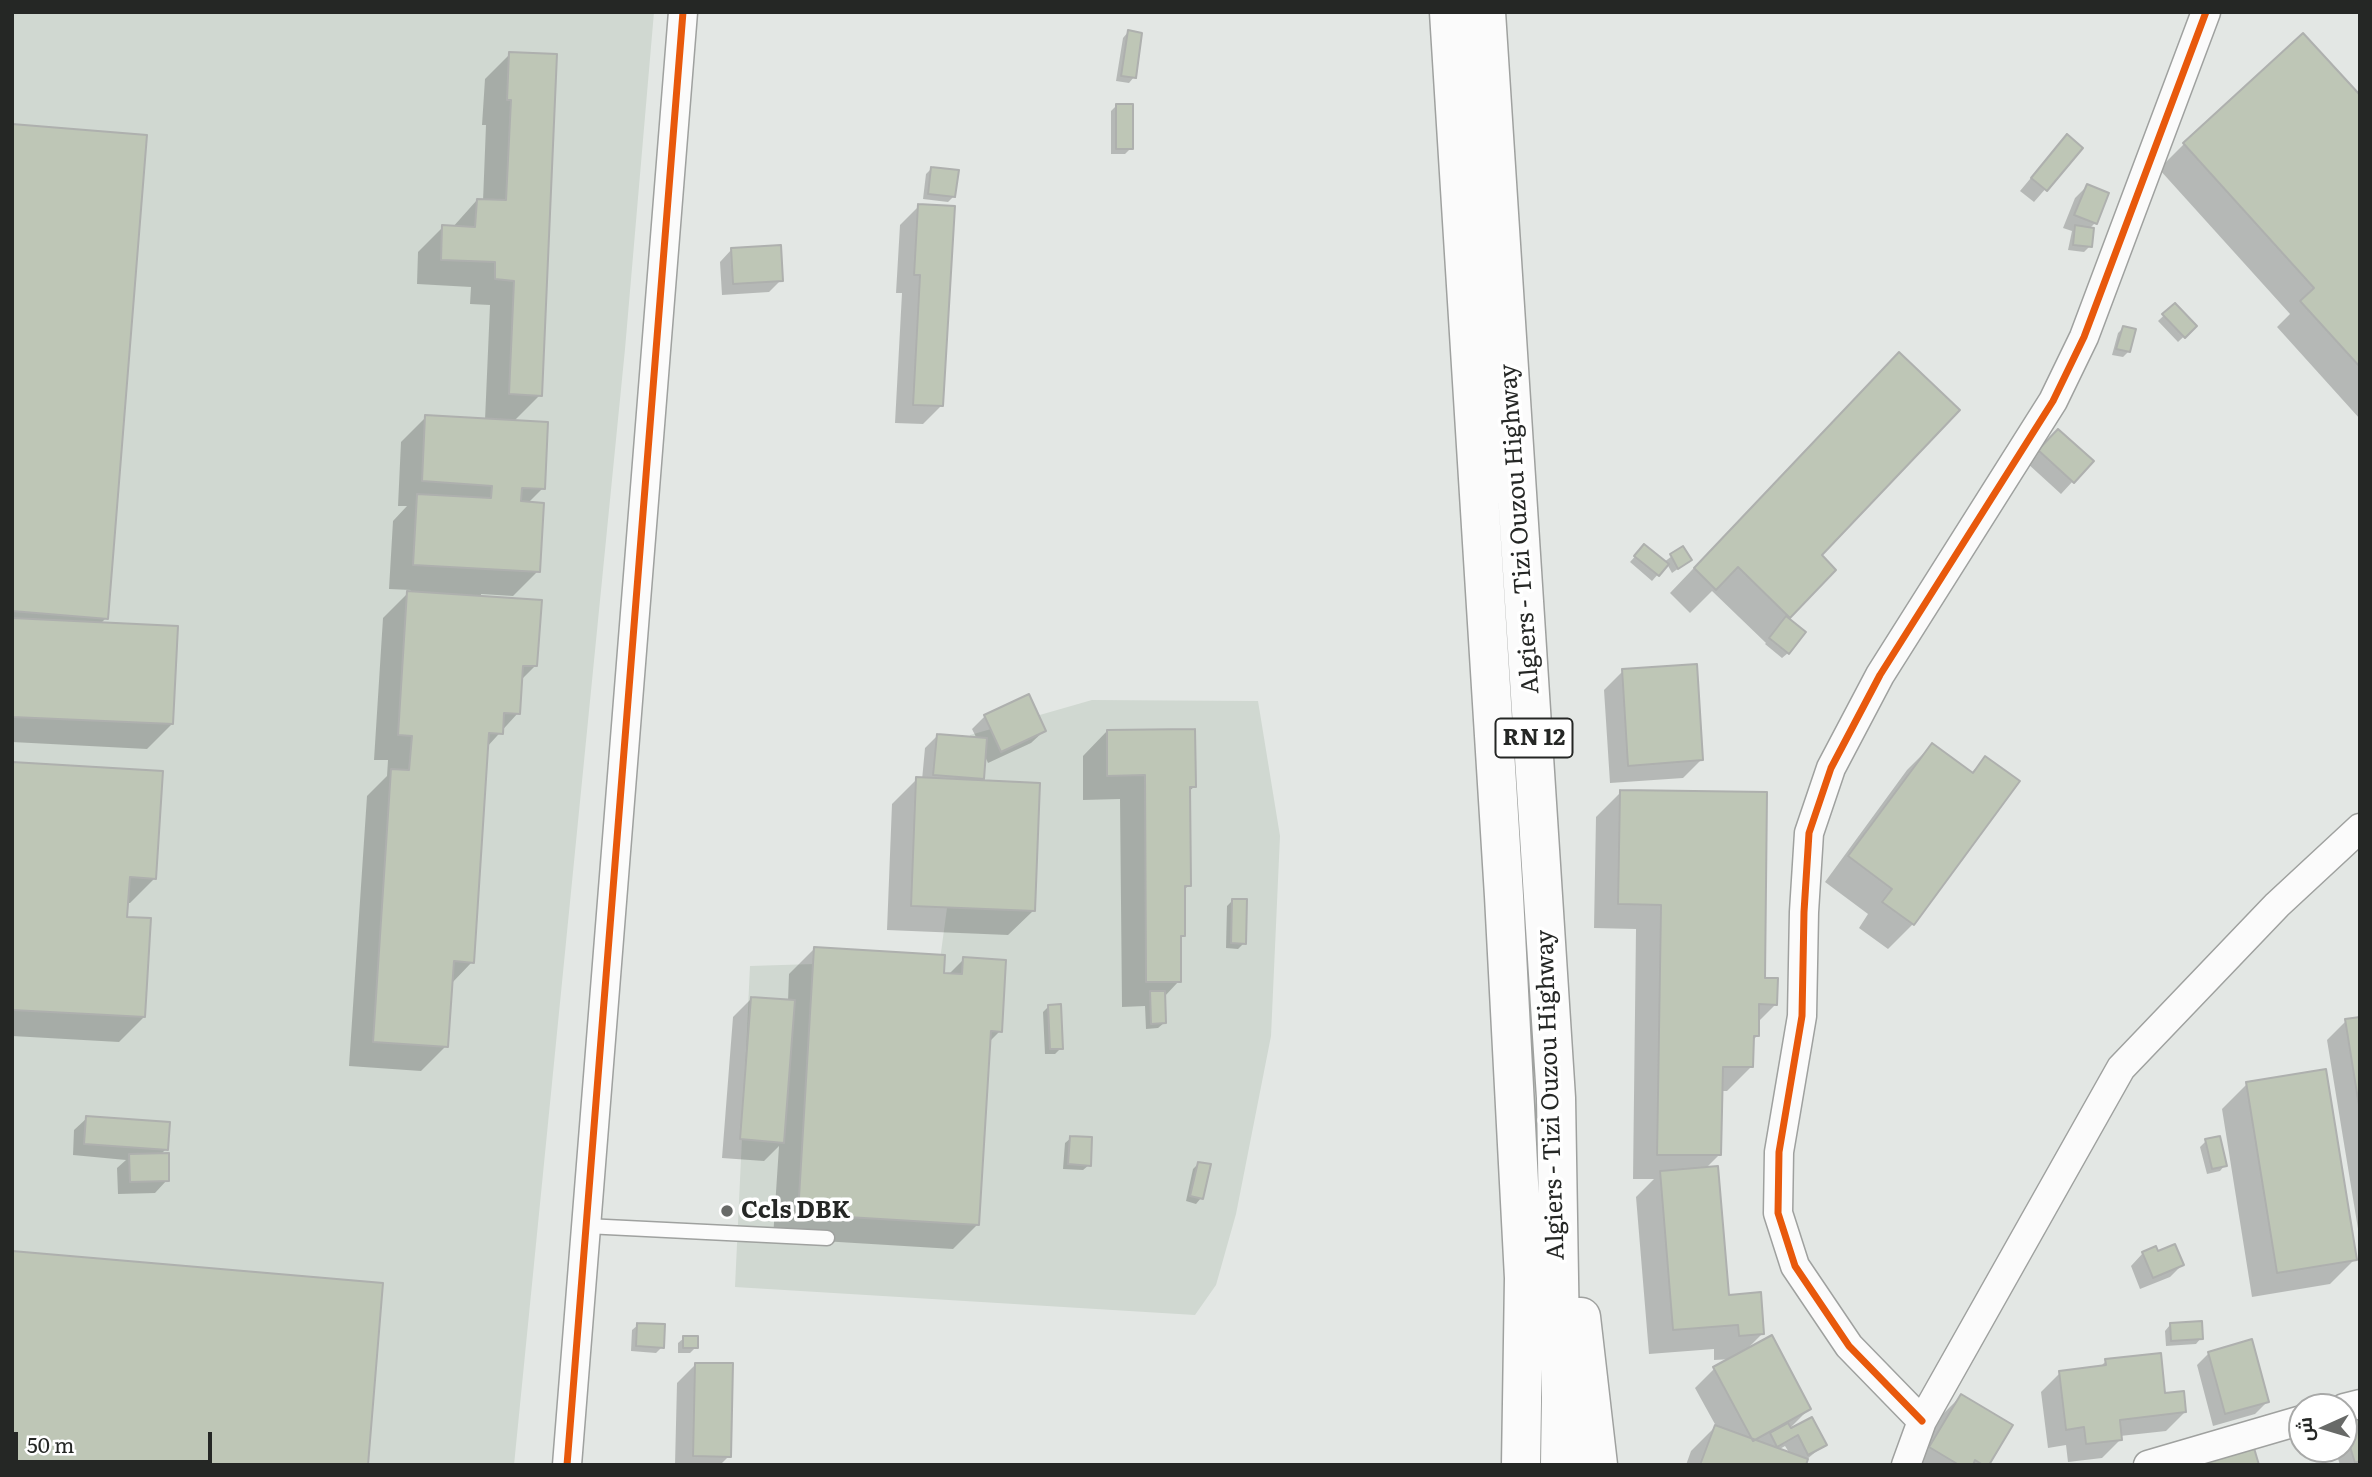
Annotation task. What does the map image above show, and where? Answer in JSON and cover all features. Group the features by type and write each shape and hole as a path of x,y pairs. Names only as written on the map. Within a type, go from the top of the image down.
{"highway":[{"name":"Algiers - Tizi Ouzou Highway","path":"1449,12 1504,895 1524,1278 1521,1465"},
{"name":"Algiers - Tizi Ouzou Highway","path":"1486,12 1556,1098 1560,1465"},
{"path":"1556,1219 1567,1250 1581,1314 1598,1465"}],"street":[{"path":"567,1465 683,12"},
{"path":"1922,1421 1849,1346 1795,1266 1778,1213 1779,1152 1801,1016 1809,833 1831,768 1880,675 2053,401 2084,337 2206,12"},
{"path":"1906,1465 1922,1421 2121,1068 2277,905 2360,828"},
{"path":"2148,1465 2288,1424"}],"lane":[{"path":"586,1226 827,1238"}],"shaded area":[{"path":"12,12 654,12 625,349 514,1465 12,1465"},
{"path":"1092,700 1258,701 1280,836 1271,1036 1236,1214 1216,1285 1195,1315 735,1287 750,966 940,960 970,735"}],"building":[{"path":"1128,30 1142,33 1136,78 1121,76"},
{"path":"2303,33 2360,95 2360,367 2300,301 2314,288 2183,143"},
{"path":"509,52 557,54 542,396 509,394 514,281 495,279 495,262 441,260 442,225 475,227 477,199 506,200 511,100 507,100"},
{"path":"1116,104 1133,104 1133,149 1116,149"},
{"path":"12,124 147,135 108,619 12,611"},
{"path":"2067,134 2083,148 2047,191 2031,178"},
{"path":"931,167 959,170 955,197 928,194"},
{"path":"2087,184 2109,193 2097,224 2074,215"},
{"path":"918,204 955,206 943,406 913,405 920,275 914,275"},
{"path":"2075,225 2094,228 2092,247 2073,245"},
{"path":"781,245 783,281 733,284 731,248"},
{"path":"2175,303 2197,326 2185,338 2162,314"},
{"path":"2123,326 2136,329 2130,352 2116,349"},
{"path":"1899,352 1960,410 1822,555 1836,570 1790,618 1738,567 1716,590 1694,568"},
{"path":"425,415 548,422 545,489 522,488 521,501 544,503 540,572 413,565 417,494 491,498 492,486 422,481"},
{"path":"2058,429 2094,461 2074,483 2038,450"},
{"path":"1644,544 1669,564 1659,576 1634,556"},
{"path":"1683,546 1692,560 1678,569 1670,554"},
{"path":"407,591 542,600 537,666 523,666 520,714 504,713 503,734 489,733 474,963 454,961 448,1047 373,1042 391,769 409,770 412,736 398,735"},
{"path":"1786,616 1806,632 1789,654 1769,638"},
{"path":"12,618 178,626 173,724 12,717"},
{"path":"1697,664 1703,760 1628,766 1622,669"},
{"path":"1029,694 1046,731 1001,752 984,715"},
{"path":"1195,729 1196,787 1190,787 1191,886 1185,886 1181,982 1146,982 1145,775 1107,776 1107,730"},
{"path":"937,734 987,738 984,779 933,775"},
{"path":"1932,743 1973,773 1985,756 2020,781 1914,925 1882,902 1892,889 1848,856"},
{"path":"12,762 163,771 156,879 130,877 127,917 151,918 145,1017 12,1010"},
{"path":"916,777 1040,783 1035,911 911,906"},
{"path":"1620,790 1767,792 1765,978 1778,978 1777,1005 1759,1004 1759,1036 1754,1036 1753,1067 1723,1067 1721,1155 1657,1155 1661,905 1618,904"},
{"path":"1232,899 1247,899 1246,944 1231,943"},
{"path":"814,947 945,955 944,973 962,974 963,957 1006,960 1002,1032 991,1031 979,1225 798,1214"},
{"path":"1150,991 1165,991 1166,1023 1151,1024"},
{"path":"751,997 795,1000 784,1143 740,1139"},
{"path":"1061,1004 1063,1049 1050,1049 1048,1005"},
{"path":"2360,1017 2360,1112 2345,1019"},
{"path":"2326,1069 2357,1260 2277,1273 2246,1082"},
{"path":"86,1116 170,1122 168,1150 84,1144"},
{"path":"1070,1136 1092,1137 1091,1166 1068,1164"},
{"path":"2220,1136 2227,1166 2212,1169 2205,1139"},
{"path":"169,1153 169,1181 130,1182 129,1154"},
{"path":"1198,1162 1211,1164 1203,1199 1190,1196"},
{"path":"1718,1166 1729,1295 1761,1292 1764,1334 1739,1336 1738,1325 1673,1330 1660,1171"},
{"path":"2175,1244 2184,1265 2153,1278 2142,1252 2156,1246 2158,1251"},
{"path":"12,1251 383,1283 368,1465 12,1465"},
{"path":"2202,1321 2203,1339 2171,1341 2170,1323"},
{"path":"637,1323 665,1324 664,1348 636,1346"},
{"path":"1772,1335 1811,1409 1753,1441 1713,1367"},
{"path":"683,1336 698,1336 698,1348 683,1348"},
{"path":"2252,1339 2269,1402 2225,1414 2208,1352"},
{"path":"2161,1353 2165,1393 2184,1391 2186,1412 2120,1420 2122,1440 2086,1444 2084,1427 2066,1430 2059,1371 2106,1365 2105,1359"},
{"path":"695,1363 733,1363 731,1457 693,1456"},
{"path":"1961,1394 2013,1425 1989,1465 1975,1460 1973,1465 1959,1465 1929,1447"},
{"path":"2358,1414 2360,1414 2358,1462"},
{"path":"1812,1417 1827,1445 1808,1455 1798,1435 1777,1447 1770,1433 1788,1423 1791,1428"},
{"path":"1715,1425 1808,1459 1806,1465 1700,1465"},
{"path":"2254,1448 2259,1465 2193,1465"}],"cycle path":[{"path":"567,1465 683,12"},
{"path":"1922,1421 1849,1346 1795,1266 1778,1213 1779,1152 1802,1016 1809,833 1831,768 1880,675 2053,401 2084,337 2206,12"}],"place":[{"name":"Ccls DBK","path":"727,1211"}]}
